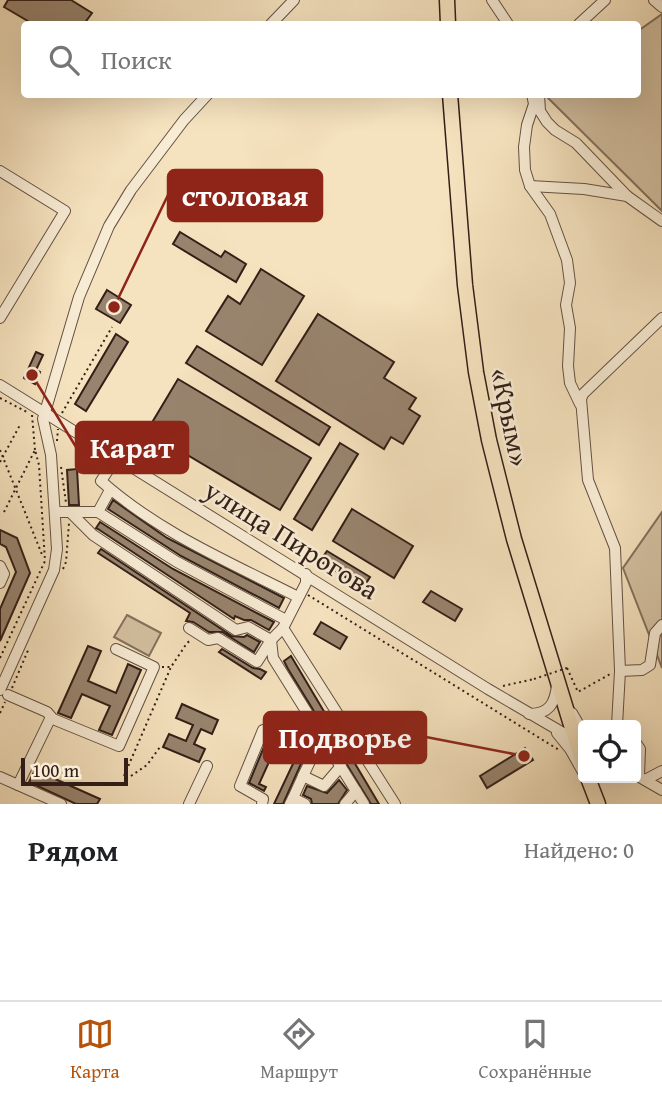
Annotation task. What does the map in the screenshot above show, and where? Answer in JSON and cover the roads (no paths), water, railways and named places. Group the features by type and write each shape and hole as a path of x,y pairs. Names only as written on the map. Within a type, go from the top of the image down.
{"highway":[{"path":"447,0 448,21"},
{"name":"«Крым»","path":"450,98 465,285 476,372 501,490 557,684 578,734"},
{"path":"590,783 598,804"}],"street":[{"path":"274,21 294,0"},
{"path":"492,0 506,21"},
{"path":"582,21 605,0"},
{"path":"654,0 662,7"},
{"path":"116,649 154,667 119,746 51,717 47,712 4,693 54,570 57,549 55,512 51,455 44,419 79,297 109,226 131,190 184,120 204,98"},
{"path":"533,98 534,104 524,147 527,178 550,214 567,260 570,283 566,305 570,328 570,383 580,404 588,480 615,548 620,671 617,720"},
{"path":"539,98 540,111 547,122 576,143 627,196 662,221"},
{"path":"0,170 65,211 0,318"},
{"path":"530,186 584,189 627,196"},
{"path":"580,404 583,394 662,318"},
{"name":"улица Пирогова","path":"0,385 527,713"},
{"path":"117,457 101,481 110,490 183,538 299,594"},
{"path":"98,512 110,490"},
{"path":"55,512 98,512 284,624 395,804"},
{"path":"71,513 93,536 236,630 248,627 271,640"},
{"path":"0,566 4,574 0,583"},
{"path":"193,631 208,640 218,638 257,662 284,624 306,583 306,574"},
{"path":"620,671 647,668 650,665 655,633 662,625"},
{"path":"271,640 273,657 364,804"},
{"path":"527,713 537,714 549,710 557,684"},
{"path":"527,713 578,738"},
{"path":"527,713 548,725 561,738 578,763"},
{"path":"18,785 51,717"},
{"path":"262,804 263,799 240,786 263,730 289,741 295,728"},
{"path":"305,804 291,801 322,736"},
{"path":"189,804 207,766"},
{"path":"303,776 324,786 341,766"},
{"path":"641,772 662,771"},
{"path":"641,774 662,790"},
{"path":"0,777 61,804"},
{"path":"345,804 356,791"}],"place":[{"name":"столовая","path":"114,307"},
{"name":"Карат","path":"32,375"},
{"name":"Подворье","path":"524,756"}]}
